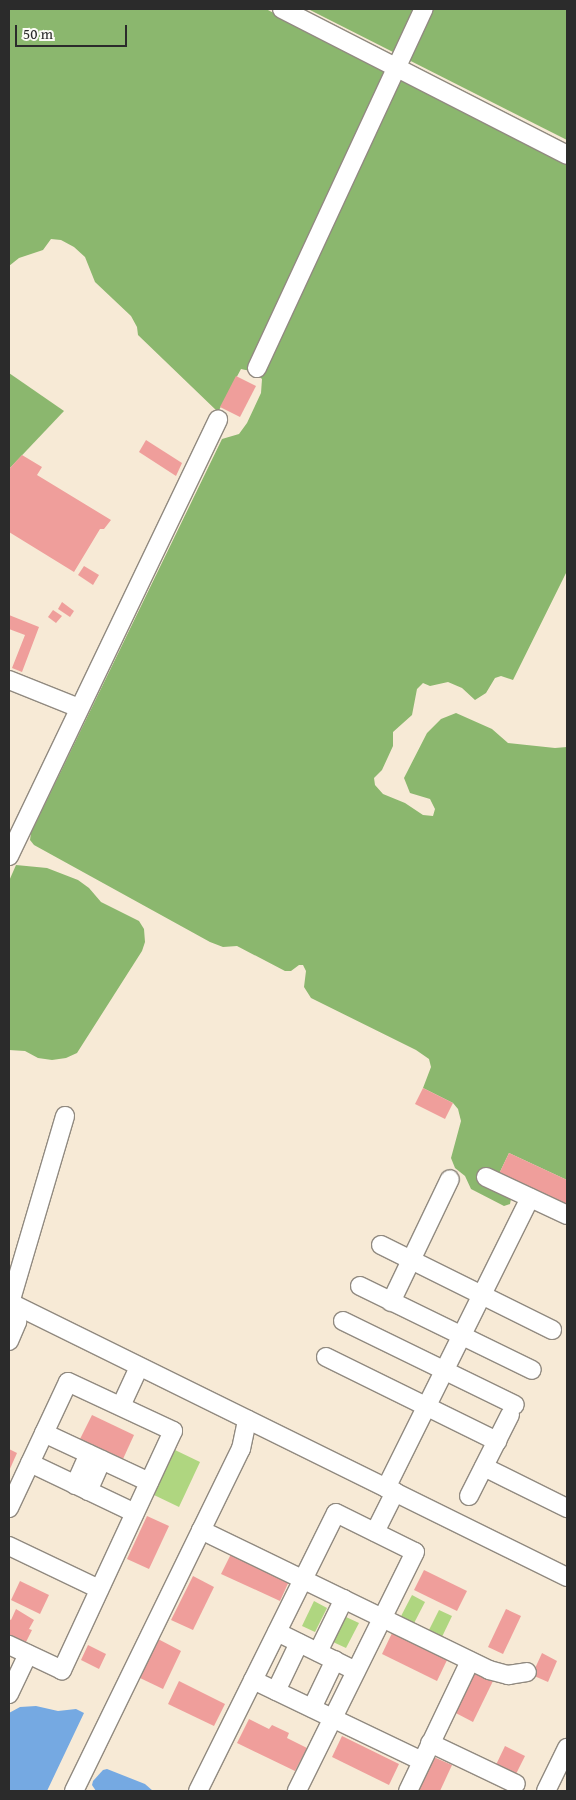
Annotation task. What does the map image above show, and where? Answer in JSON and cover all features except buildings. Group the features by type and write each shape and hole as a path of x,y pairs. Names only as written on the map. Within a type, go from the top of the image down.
{"street":[{"path":"282,9 567,155"},
{"path":"257,368 424,9"},
{"path":"9,856 218,420"},
{"path":"9,680 79,708"},
{"path":"9,1341 17,1322 10,1303 65,1116"},
{"path":"486,1177 567,1215"},
{"path":"391,1302 450,1178"},
{"path":"375,1532 390,1490 426,1406 530,1198"},
{"path":"381,1245 552,1330"},
{"path":"360,1286 532,1370"},
{"path":"10,1303 567,1577"},
{"path":"343,1322 444,1371 512,1410 469,1496"},
{"path":"326,1357 497,1441"},
{"path":"121,1406 139,1367"},
{"path":"9,1508 68,1382 173,1431 62,1670 9,1645"},
{"path":"74,1791 241,1449 247,1420"},
{"path":"44,1433 149,1482"},
{"path":"82,1488 95,1457"},
{"path":"30,1464 135,1513"},
{"path":"484,1467 567,1508"},
{"path":"198,1791 336,1513 415,1552 297,1791"},
{"path":"201,1530 499,1674 508,1675 527,1672"},
{"path":"9,1546 99,1589"},
{"path":"318,1652 344,1599"},
{"path":"277,1632 356,1671"},
{"path":"276,1691 299,1643"},
{"path":"9,1694 28,1654"},
{"path":"312,1708 335,1660"},
{"path":"408,1791 470,1661"},
{"path":"253,1680 422,1761"},
{"path":"430,1743 516,1784"},
{"path":"546,1791 567,1748"}],"green space":[{"path":"9,9 266,9 567,164 567,571 513,680 501,676 495,678 486,693 475,700 462,688 448,682 430,686 423,683 417,689 412,715 393,732 393,746 382,770 374,778 375,785 383,794 405,803 423,815 433,816 435,809 430,799 410,793 404,778 427,733 441,719 456,713 492,729 508,743 555,748 567,747 567,1180 509,1153 498,1176 511,1199 510,1204 504,1206 471,1189 465,1176 455,1168 451,1158 461,1121 458,1109 453,1103 423,1088 431,1067 429,1059 416,1050 311,998 304,987 306,971 303,965 299,965 291,971 285,971 237,946 223,947 210,942 34,845 30,840 31,833 222,439 239,434 247,423 261,393 262,379 255,372 241,369 218,412 138,335 137,327 131,316 95,282 85,257 74,247 61,240 51,239 43,250 19,258 9,266"},
{"path":"308,9 567,9 567,140"},
{"path":"9,373 64,411 9,469"},
{"path":"16,865 47,868 78,880 89,888 101,902 139,921 144,929 145,942 142,951 77,1053 66,1058 52,1060 38,1058 25,1051 9,1050 9,881"},
{"path":"175,1450 200,1462 179,1507 154,1495"},
{"path":"412,1595 425,1602 412,1627 399,1620"},
{"path":"314,1601 327,1608 315,1632 302,1626"},
{"path":"439,1610 452,1616 440,1641 427,1634"},
{"path":"346,1617 359,1623 346,1648 333,1642"}],"water":[{"path":"36,1706 58,1711 76,1709 84,1713 47,1791 9,1791 9,1713 20,1707"},
{"path":"107,1769 145,1784 153,1791 96,1791 92,1785 93,1781 103,1770"}]}
